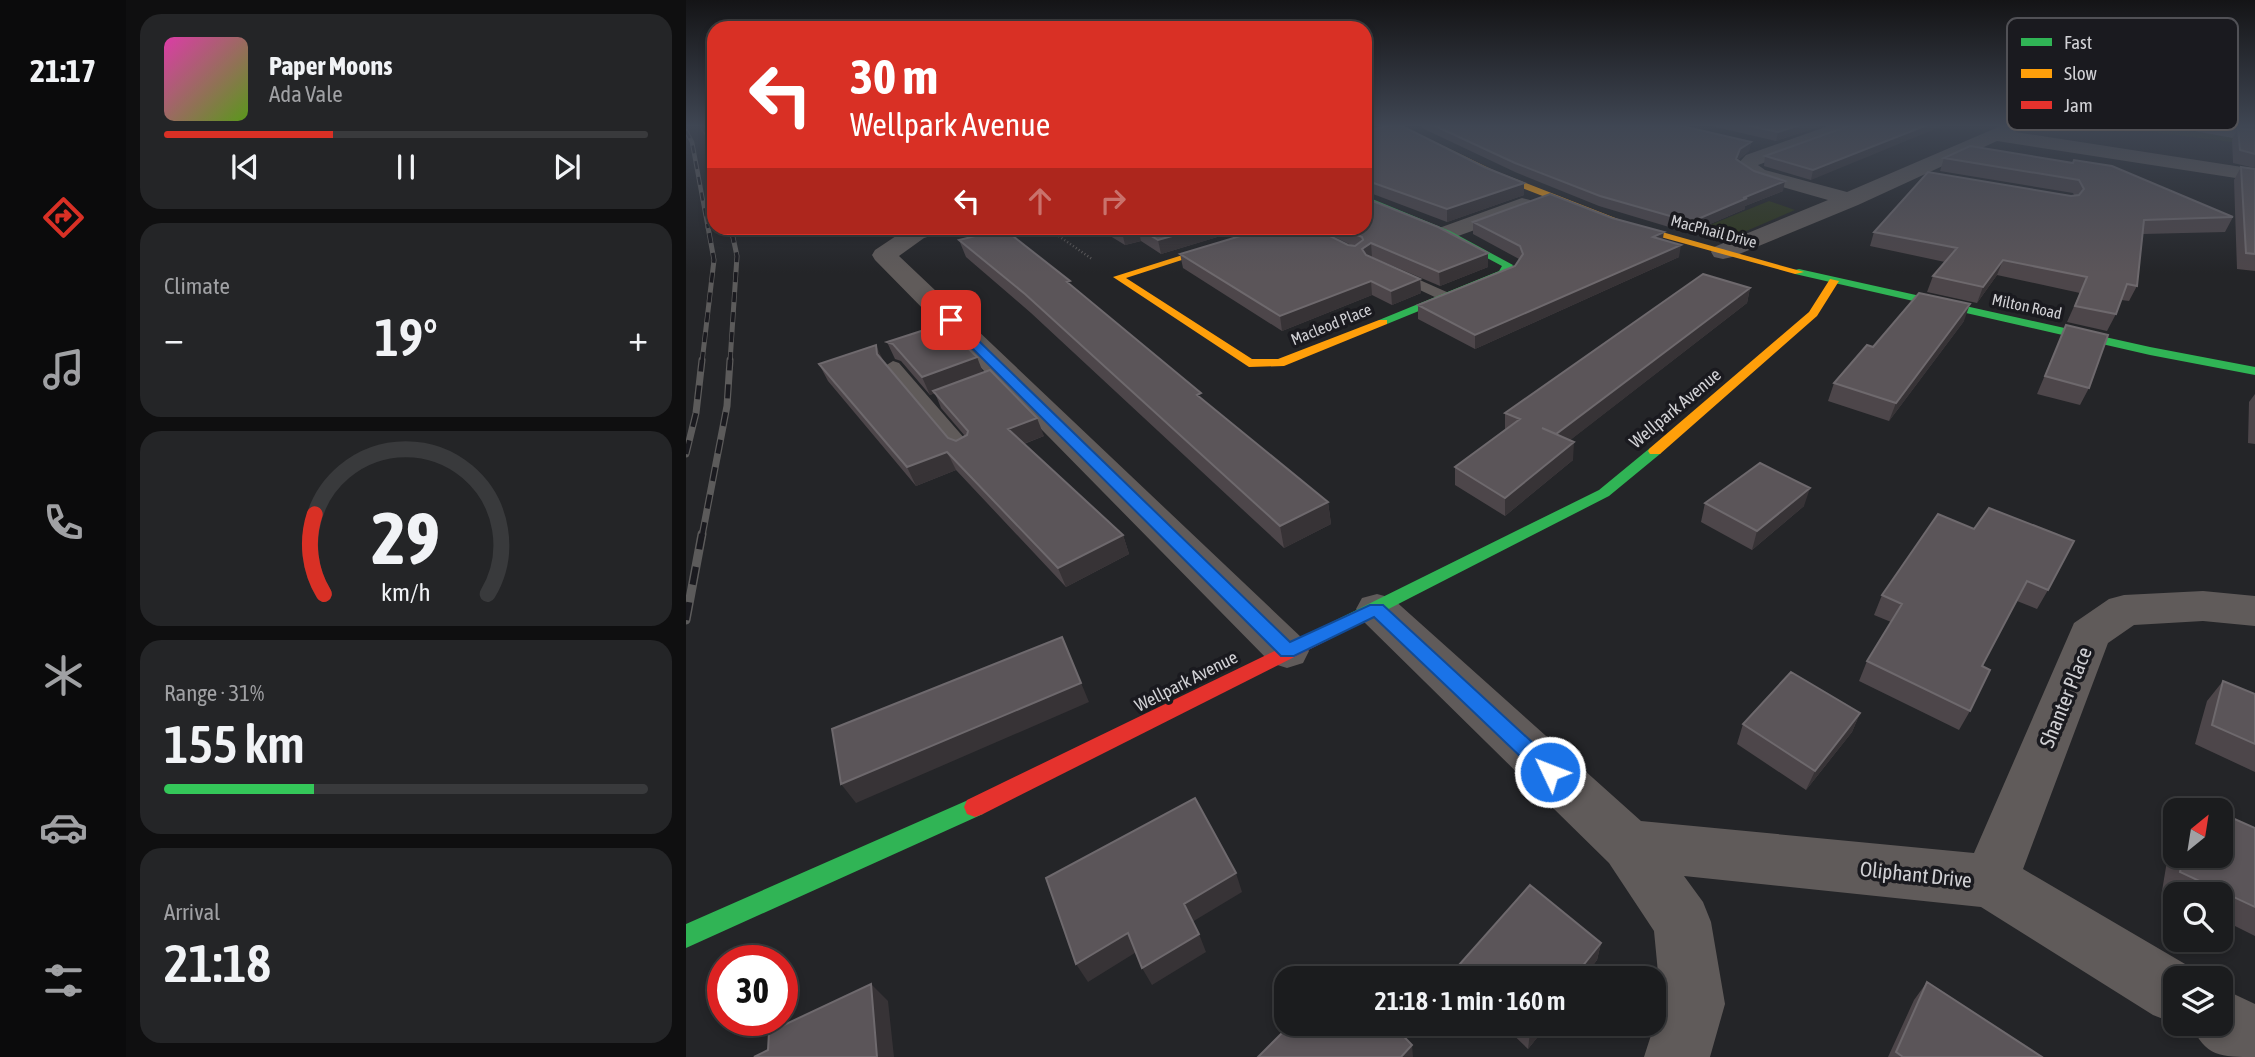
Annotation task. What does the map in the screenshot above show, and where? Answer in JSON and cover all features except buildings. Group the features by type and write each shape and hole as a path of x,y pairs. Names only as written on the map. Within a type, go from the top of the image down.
{"street":[{"name":"MacPhail Drive","path":"1495,174 1620,223 1834,281"},
{"path":"1759,174 1850,200"},
{"path":"1723,252 1908,174"},
{"path":"1911,174 1948,181"},
{"path":"1372,203 1447,233 1547,196"},
{"name":"Macleod Place","path":"1118,277 1248,363 1280,363 1503,273 1508,265 1447,233"},
{"path":"913,235 884,255 996,380 1287,651"},
{"path":"1118,277 1253,235"},
{"name":"Milton Road","path":"1834,281 2255,372"},
{"name":"Wellpark Avenue","path":"686,936 1013,790 1604,493 1764,359 1813,314 1834,281"},
{"name":"Shanter Place","path":"1990,881 2090,634 2123,610 2203,606 2255,611"},
{"path":"1377,609 1628,845 1682,922 1693,1004 1677,1057"},
{"name":"Oliphant Drive","path":"1628,845 1990,881 2163,986"},
{"path":"2233,1027 2255,1041"}],"lane":[{"path":"1385,268 1444,296"},
{"path":"893,366 932,403 965,451"}],"path":[{"path":"1056,235 1118,277"}],"green space":[{"path":"1769,201 1795,210 1737,235 1710,225"}],"railway":[{"path":"698,174 707,223"},
{"path":"702,362 714,260 709,235"},
{"path":"730,362 737,256 732,235"},
{"path":"686,454 696,413 702,360"},
{"path":"702,536 727,406 730,360"},
{"path":"686,620 702,534"}],"traffic: fast":[{"path":"1372,202 1447,233 1508,265 1503,273 1383,322"},
{"path":"1799,272 2150,351 2255,371"},
{"path":"1324,634 1604,493 1655,451"},
{"path":"686,936 975,807"}],"traffic: slow":[{"path":"1495,174 1620,223 1799,272"},
{"path":"1253,235 1118,277 1249,363 1280,363 1383,322"},
{"path":"1655,451 1813,314 1834,281"}],"traffic: jam":[{"path":"975,807 1324,634"}],"route":[{"path":"951,320 1287,651 1377,609 1550,772"}]}
